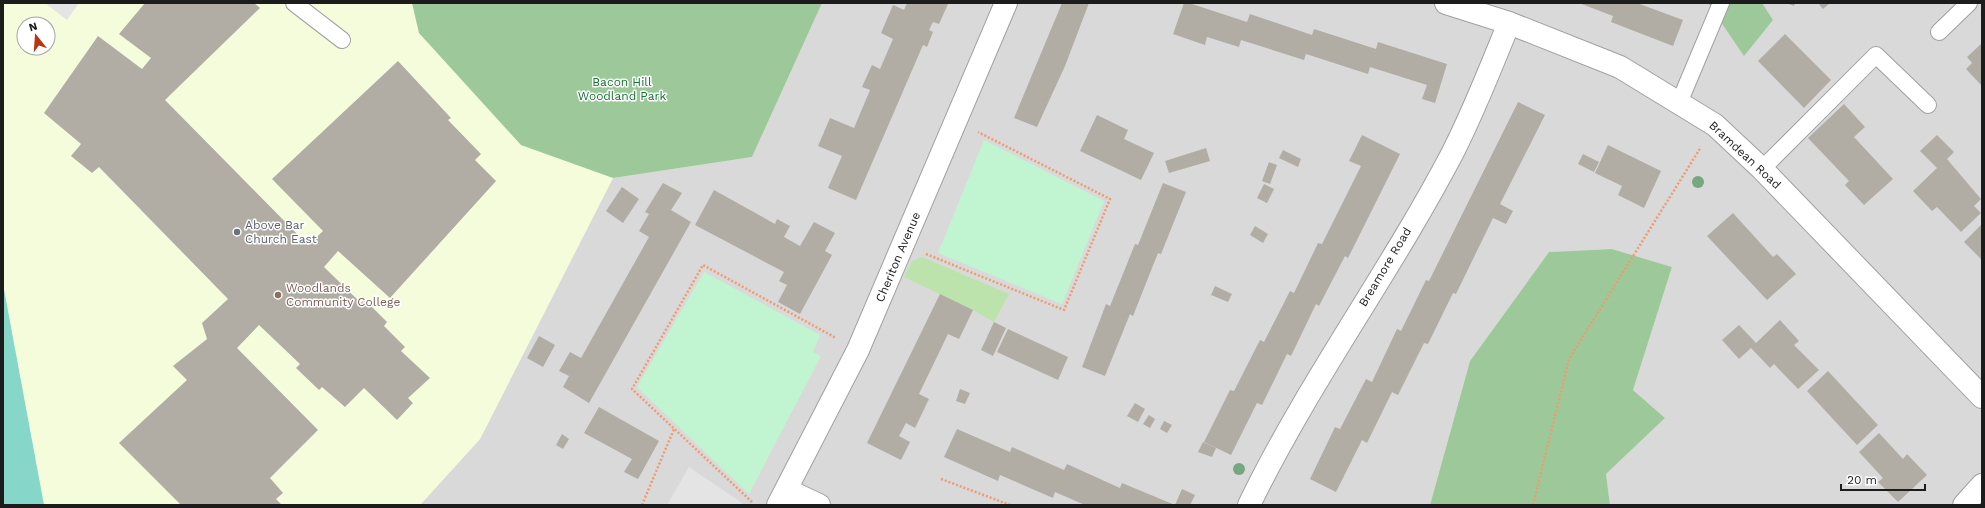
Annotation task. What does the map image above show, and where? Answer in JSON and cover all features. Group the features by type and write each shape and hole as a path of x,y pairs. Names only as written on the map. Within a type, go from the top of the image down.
{"street":[{"name":"Cheriton Avenue","path":"782,497 858,350 1006,3"},
{"name":"Bramdean Road","path":"1446,3 1509,23 1620,67 1715,125 1762,169 1982,397"},
{"name":"Breamore Road","path":"1249,505 1289,428 1452,154 1476,104 1509,23"},
{"path":"1964,505 1982,485"},
{"path":"782,497 819,505"}],"lane":[{"path":"294,3 342,40"},
{"path":"1679,103 1721,3"},
{"path":"1939,32 1969,3"},
{"path":"1762,169 1876,55 1928,105"}],"path":[{"path":"903,245 1064,310 1110,199 956,121"},
{"path":"1533,505 1570,359 1715,125"},
{"path":"756,505 632,389 703,265 858,350"},
{"path":"642,505 674,429"},
{"path":"941,478 1010,505"}],"shaded area":[{"name":"Woodlands Community College","path":"3,3 412,3 419,33 521,145 613,178 480,439 420,505 3,505"},
{"path":"45,3 79,3 67,20"},
{"path":"822,3 1982,3 1982,505 1610,505 1606,474 1665,418 1633,390 1672,267 1612,249 1549,252 1470,361 1430,505 420,505 480,439 613,178 752,157"},
{"path":"984,140 1104,201 1062,304 938,253"},
{"path":"704,272 820,335 813,352 821,356 749,494 637,387"},
{"path":"3,284 44,505 3,505"},
{"path":"689,467 742,503 741,505 667,505"}],"green space":[{"name":"Bacon Hill Woodland Park","path":"412,3 822,3 752,157 613,178 521,145 419,33"},
{"path":"1708,3 1762,3 1773,20 1744,56"},
{"path":"1612,249 1672,267 1633,390 1665,418 1606,474 1610,505 1430,505 1470,361 1549,252"},
{"path":"922,257 1009,294 994,322 973,310 904,277 912,261"}],"building":[{"name":"Woodlands Community College","path":"145,3 254,3 260,8 165,100 308,245 323,231 272,179 398,61 451,118 448,120 481,154 475,160 496,181 390,298 338,251 324,267 361,303 364,299 387,322 384,326 405,347 401,351 430,378 408,398 413,403 397,420 364,388 345,407 322,387 319,390 296,368 300,364 259,325 237,348 318,430 270,478 283,493 276,499 282,505 181,505 119,443 187,380 173,366 207,339 202,323 228,299 99,167 92,173 71,156 81,144 44,113 98,36 142,69 151,58 119,34"},
{"path":"907,3 948,4 939,24 933,22 929,30 933,32 927,47 923,45 856,200 828,188 842,156 818,146 830,118 854,128 870,90 862,87 872,65 880,69 893,39 881,33 893,5 904,10"},
{"path":"1062,3 1089,3 1065,66 1037,127 1014,118"},
{"path":"1184,3 1189,3 1247,22 1250,14 1312,35 1314,29 1376,49 1378,42 1447,64 1435,103 1422,99 1427,85 1370,67 1368,74 1306,54 1304,60 1241,40 1239,47 1207,37 1205,45 1173,34"},
{"path":"1579,3 1637,3 1683,20 1673,46 1611,22 1613,16"},
{"path":"1786,3 1795,3 1794,6"},
{"path":"1818,3 1830,3 1823,9"},
{"path":"1785,34 1831,80 1804,108 1758,61"},
{"path":"1981,44 1982,86 1966,69 1972,63 1967,57"},
{"path":"1518,102 1545,115 1500,204 1513,211 1506,224 1493,218 1456,294 1453,293 1428,344 1424,343 1398,395 1392,392 1367,443 1362,440 1336,492 1310,479 1335,427 1340,429 1366,379 1372,382 1397,329 1401,331 1426,280 1429,281"},
{"path":"1844,104 1865,127 1854,137 1893,179 1864,205 1845,185 1849,181 1808,138"},
{"path":"1097,115 1128,130 1124,139 1154,153 1141,180 1080,151"},
{"path":"1362,135 1400,154 1348,258 1345,256 1319,306 1316,304 1291,356 1287,354 1262,405 1257,403 1231,455 1204,442 1230,390 1234,391 1260,340 1264,342 1290,291 1294,293 1318,243 1322,244 1361,166 1349,161"},
{"path":"1937,135 1954,152 1947,159 1981,199 1974,206 1981,213 1961,232 1937,207 1932,211 1913,191 1937,168 1920,151"},
{"path":"1608,145 1661,171 1644,208 1618,195 1622,186 1595,173"},
{"path":"1206,148 1210,161 1169,173 1165,161"},
{"path":"1283,150 1301,159 1298,167 1279,158"},
{"path":"1583,154 1599,162 1594,172 1578,164"},
{"path":"1269,162 1277,165 1270,184 1262,181"},
{"path":"663,183 682,193 671,210 691,222 589,403 563,387 569,376 559,371 570,352 581,358 649,237 639,231 649,214 645,212"},
{"path":"1163,183 1186,192 1161,254 1158,253 1133,316 1130,314 1105,376 1082,367 1106,304 1110,306 1135,244 1138,245"},
{"path":"1264,184 1274,189 1267,203 1257,198"},
{"path":"622,187 639,199 623,223 606,211"},
{"path":"714,190 775,224 777,219 790,226 784,237 800,246 814,222 835,233 825,251 832,255 800,314 778,302 787,285 779,281 784,272 695,225"},
{"path":"1733,213 1773,257 1777,254 1796,274 1767,300 1707,236"},
{"path":"1982,224 1982,260 1964,242"},
{"path":"1255,226 1268,234 1263,243 1250,235"},
{"path":"1215,286 1232,294 1228,302 1211,295"},
{"path":"940,294 973,310 959,339 948,334 919,394 929,399 915,428 906,423 899,436 910,442 901,460 867,443"},
{"path":"1780,320 1799,341 1794,345 1819,370 1798,389 1774,364 1770,368 1751,348 1739,359 1722,340 1739,325 1756,343"},
{"path":"994,322 1006,328 993,356 981,350"},
{"path":"1008,329 1068,357 1058,380 997,352"},
{"path":"539,336 555,345 543,367 527,358"},
{"path":"1828,371 1878,425 1857,445 1807,391"},
{"path":"960,389 970,393 965,404 956,401"},
{"path":"1135,403 1145,409 1138,422 1127,416"},
{"path":"599,407 659,441 638,479 624,472 632,459 584,433"},
{"path":"1149,415 1155,419 1150,428 1143,424"},
{"path":"1164,421 1172,425 1167,433 1160,429"},
{"path":"957,429 1010,452 1012,447 1064,470 1067,464 1120,488 1122,483 1175,505 1085,505 1055,492 1053,498 1000,475 998,481 944,457"},
{"path":"1879,433 1903,459 1907,454 1927,475 1898,502 1878,482 1883,478 1859,452"},
{"path":"562,434 569,439 563,449 556,445"},
{"path":"1203,442 1216,448 1212,457 1198,452"},
{"path":"1182,489 1195,495 1190,505 1175,505"}],"place":[{"name":"Above Bar Church East","path":"237,232"},
{"name":"Woodlands Community College","path":"278,295"}]}
